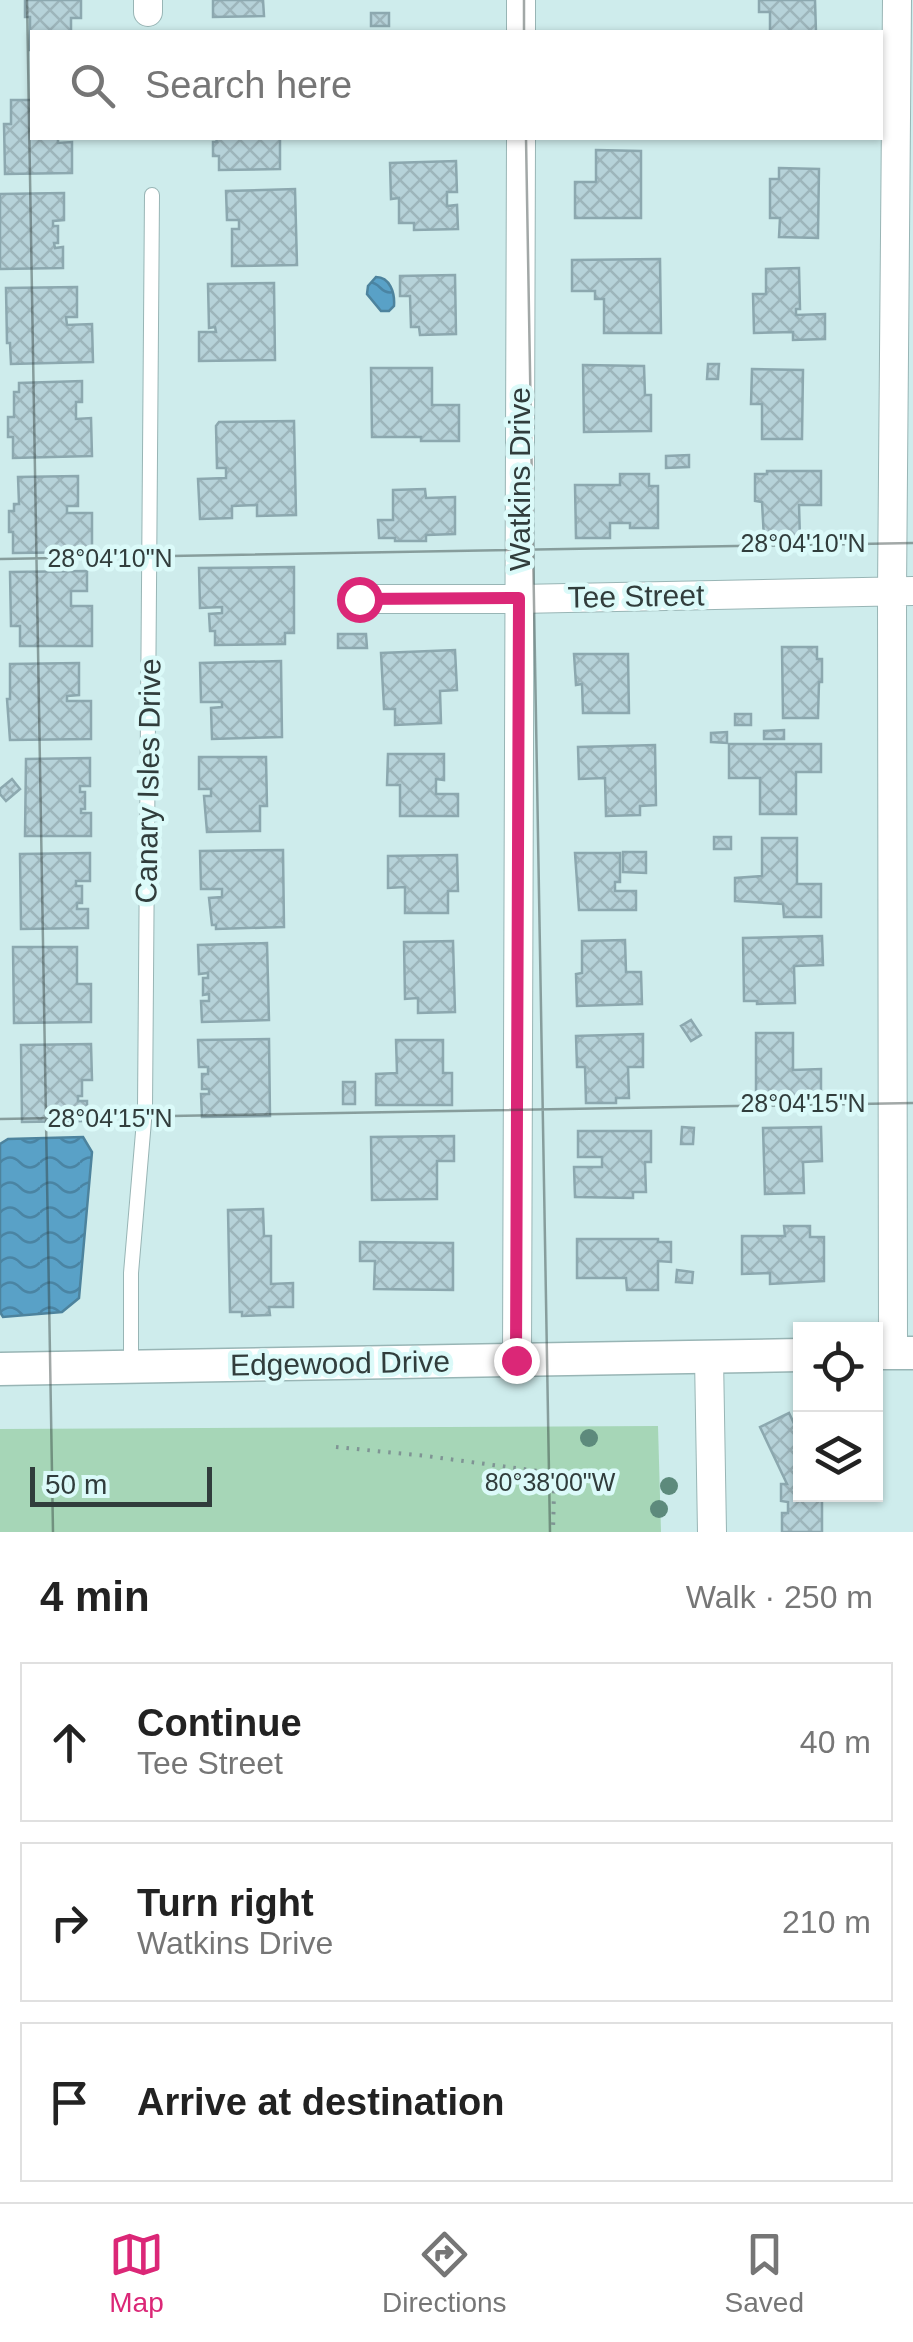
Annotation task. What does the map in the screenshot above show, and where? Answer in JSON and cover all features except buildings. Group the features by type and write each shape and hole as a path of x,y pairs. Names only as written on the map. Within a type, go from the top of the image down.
{"street":[{"path":"521,0 521,30"},
{"path":"894,1353 902,591 896,0"},
{"name":"Watkins Drive","path":"516,1360 521,140"},
{"name":"Tee Street","path":"359,599 902,591"},
{"name":"Edgewood Drive","path":"0,1369 793,1355"},
{"path":"709,1357 712,1532"}],"lane":[{"name":"Canary Isles Drive","path":"131,1367 132,1273 145,1108 152,195"}],"path":[{"path":"336,1447 538,1471 551,1478 554,1532"}],"green space":[{"path":"658,1426 661,1532 0,1532 0,1429"}],"water":[{"path":"376,277 385,280 392,291 394,306 389,311 381,311 367,294"},
{"path":"83,1137 92,1152 79,1298 62,1312 3,1317 0,1144 8,1139"}],"route":[{"path":"359,599 519,598 516,1360"}]}
